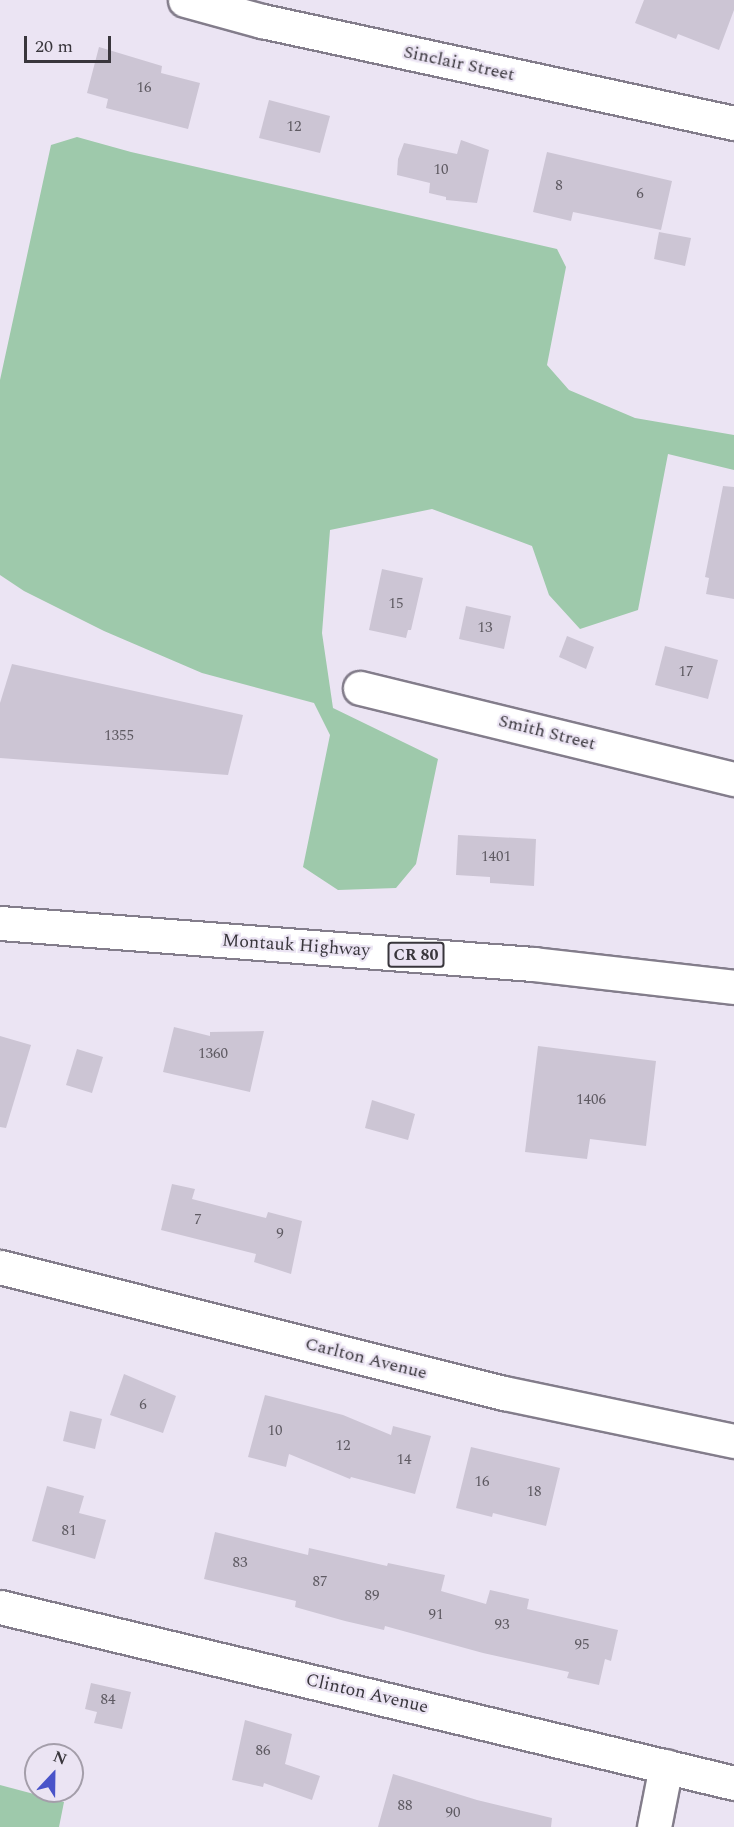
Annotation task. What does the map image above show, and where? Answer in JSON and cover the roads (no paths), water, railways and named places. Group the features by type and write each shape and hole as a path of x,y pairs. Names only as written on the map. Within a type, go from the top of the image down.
{"street":[{"name":"Sinclair Street","path":"185,0 262,21 734,123"},
{"name":"Smith Street","path":"360,688 734,779"},
{"name":"Montauk Highway","path":"0,923 533,964 734,987"},
{"name":"Carlton Avenue","path":"0,1267 493,1390 734,1441"},
{"name":"Clinton Avenue","path":"0,1607 734,1783"},
{"path":"654,1827 666,1766"}]}
